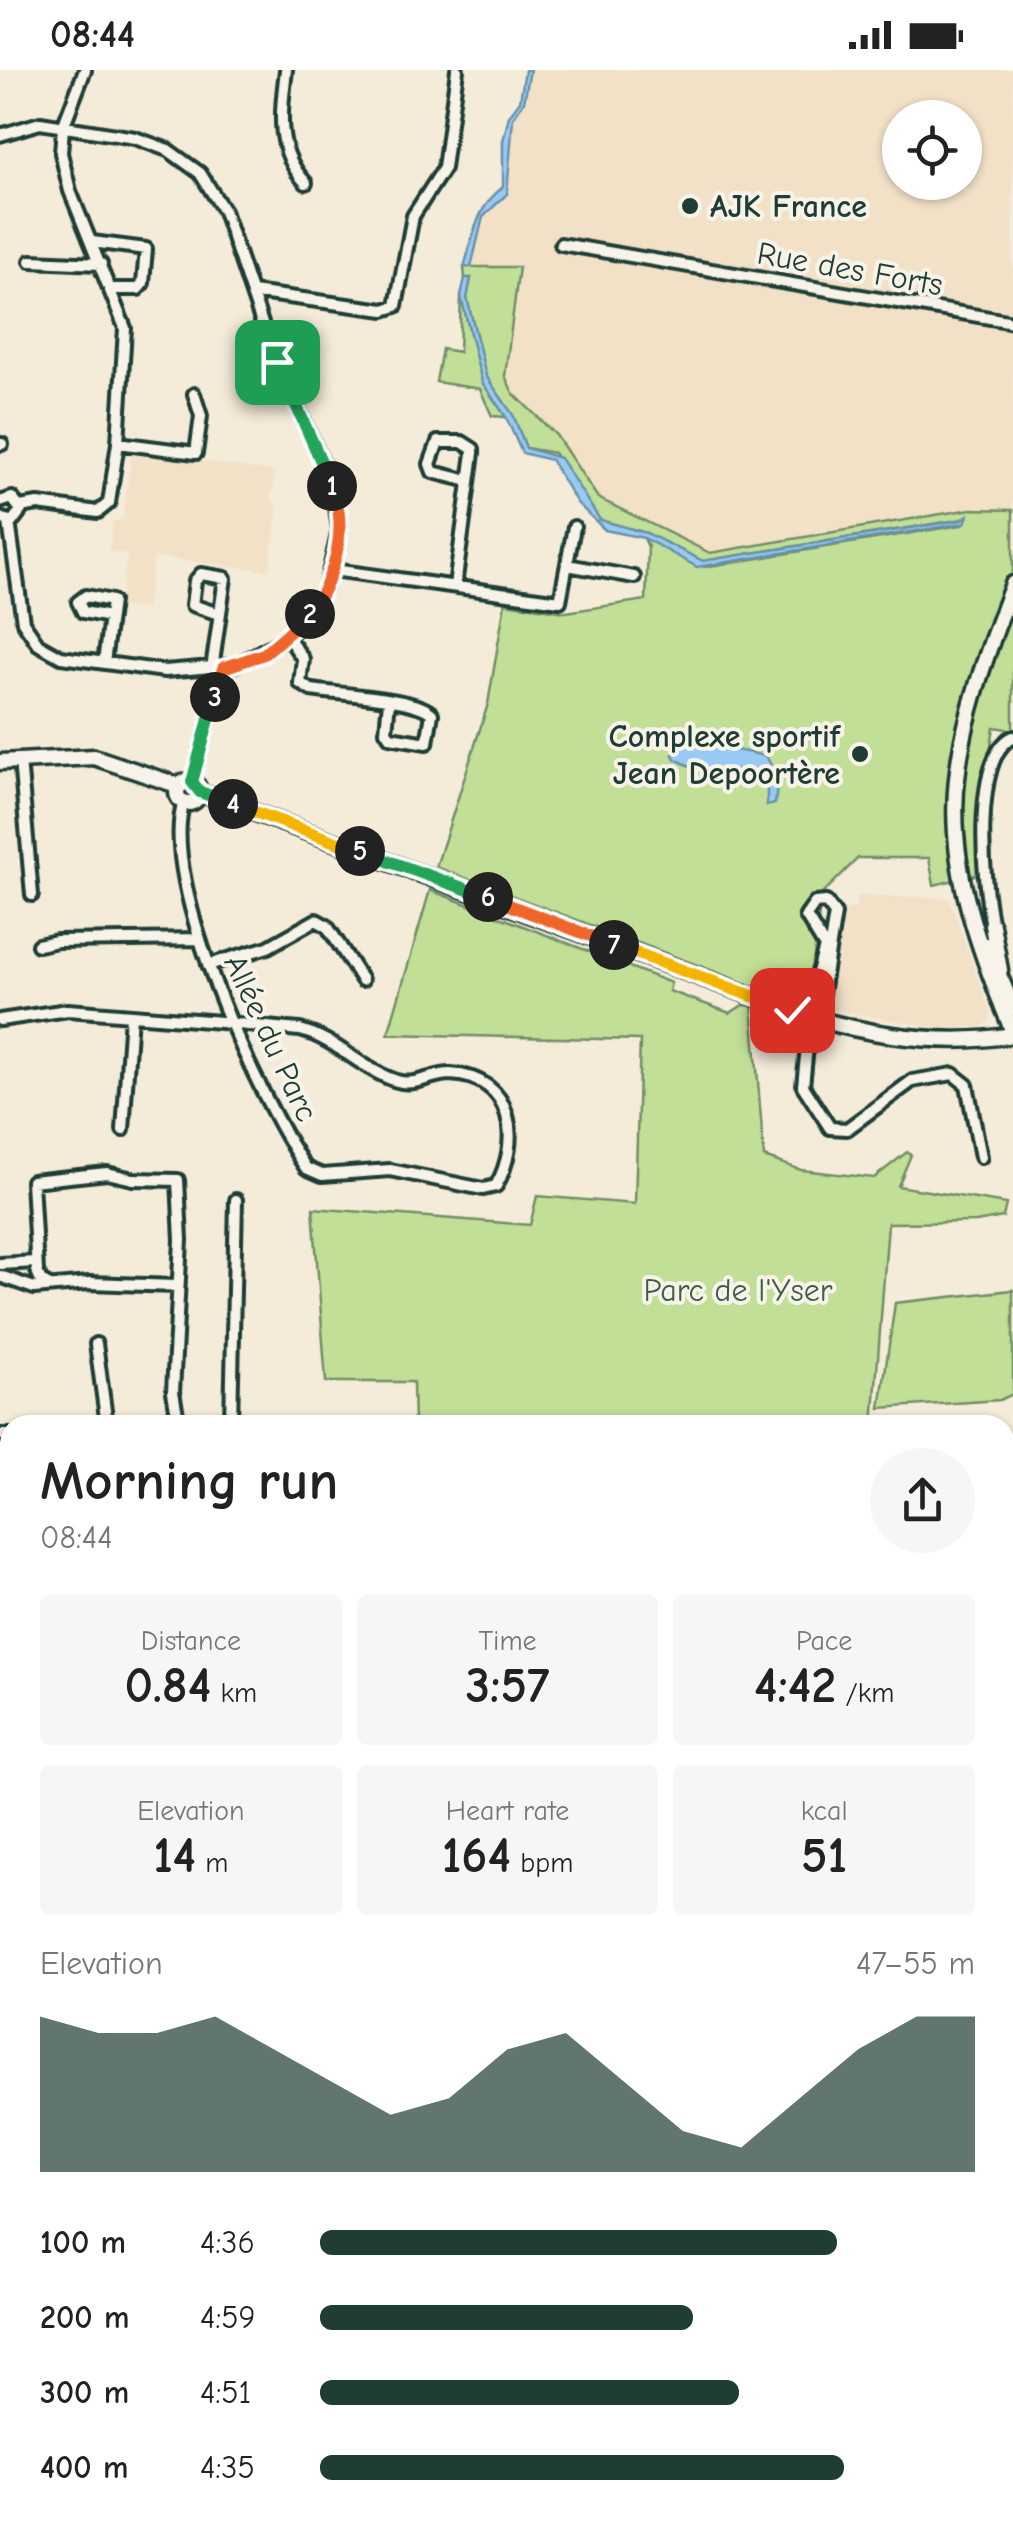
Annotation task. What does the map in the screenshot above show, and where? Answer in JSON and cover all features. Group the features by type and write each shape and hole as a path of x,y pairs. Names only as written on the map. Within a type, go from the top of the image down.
{"street":[{"path":"20,507 38,504 104,510 109,503 118,443 125,328 65,174 63,127 85,70"},
{"path":"286,70 279,126 294,170 306,183"},
{"path":"252,292 376,309 396,306 413,216 444,168 458,70"},
{"path":"0,135 35,123 63,127 149,142 195,168 220,203 252,292 336,496 339,530 333,570 317,603 288,637 264,654 218,669 165,671 55,655 30,634 22,612 5,520 18,518 20,507"},
{"path":"92,242 146,250 143,282 138,289 112,289"},
{"name":"Rue des Forts","path":"561,244 1013,322"},
{"path":"31,261 101,264"},
{"path":"118,443 196,452 201,416 194,394"},
{"path":"455,586 469,481 471,446 438,442 430,464 433,472 469,481"},
{"path":"0,502 12,498 20,507"},
{"path":"333,570 560,601 574,527"},
{"path":"567,565 634,577"},
{"path":"1000,976 992,925 961,890 954,814 958,750 974,688 1013,584"},
{"path":"0,762 103,759 190,786 810,1017 932,1040 1013,1033 977,911 962,824 968,748 984,686 1013,610"},
{"path":"184,802 178,795 190,786 218,669 220,614"},
{"path":"104,664 110,617"},
{"path":"288,637 301,653 300,683 305,689 389,701 430,711 427,743 393,739 387,734 389,701"},
{"path":"1013,737 1000,752 982,825 977,911 1013,1006"},
{"path":"20,760 32,895"},
{"name":"Allée du Parc","path":"184,802 181,851 208,965 231,1023 311,1172 383,1169 484,1189 496,1186 510,1156 512,1128 504,1108 485,1087 449,1074 400,1082 318,1036 231,1023"},
{"path":"810,1017 835,914 826,902 815,903 806,916 826,947 810,1017 803,1086 830,1128 847,1130 916,1079 952,1074 967,1085 981,1157"},
{"path":"208,965 268,947 316,920 327,926 362,980"},
{"path":"38,945 57,940 200,939"},
{"path":"0,1020 68,1010 231,1023"},
{"path":"123,1130 131,1014"},
{"path":"50,1286 38,1278 30,1186 34,1179 107,1173 133,1179 172,1177 180,1184 173,1415"},
{"path":"231,1415 236,1200"},
{"path":"0,1264 36,1262"},
{"path":"0,1276 22,1286 176,1286"},
{"path":"96,1344 106,1415"}],"shaded area":[{"path":"530,70 1013,70 1013,510 971,509 710,553 598,498 556,435 513,393 505,376 519,280 471,267 483,217 509,180 513,118 522,107"},
{"path":"132,451 275,472 271,499 278,506 269,571 154,557 146,609 119,606 128,554 109,551 113,521 123,519"},
{"path":"857,896 949,898 990,1011 989,1022 981,1027 944,1029 827,1009 824,1002 846,910 856,908"}],"green space":[{"path":"464,267 519,267 505,376 513,393 556,435 598,498 710,553 971,509 1013,510 1013,730 994,727 981,806 979,874 934,885 929,858 858,858 821,895 810,994 793,1001 436,867 488,704 505,603 566,612 646,600 648,547 644,538 704,567 962,525 963,519 703,561 646,533 600,520 554,453 526,448 513,415 486,376 467,298 471,278 465,278"},
{"path":"461,296 482,382 506,417 492,416 480,389 436,382 442,349 459,352"},
{"name":"Parc de l'Yser","path":"430,890 671,983 669,991 730,1013 743,1005 752,1006 764,1157 801,1170 874,1178 907,1152 911,1155 898,1186 1006,1204 1003,1217 976,1222 888,1223 874,1415 414,1415 413,1382 326,1382 313,1208 530,1225 537,1196 635,1204 640,1040 388,1034"},
{"path":"1013,1290 1013,1394 1000,1400 880,1408 895,1303"}],"water":[{"path":"525,70 530,70 524,102 513,118 507,194 483,217 471,267 464,267 481,214 503,187 503,141 509,116 520,101"},
{"path":"465,278 471,278 467,298 486,376 513,415 526,448 560,458 600,520 646,533 703,561 961,520 968,515 965,523 697,567 644,538 605,530 577,503 551,460 522,453 506,417 482,382 461,296"},
{"path":"697,742 766,756 778,778 775,804 767,806 767,779 761,770 696,769 675,759 673,754 683,743"}],"place":[{"name":"AJK France","path":"690,206"},
{"name":"Complexe sportif Jean Depoortère","path":"860,754"}],"route":[{"path":"277,362 335,491 338,551 322,596 308,618 264,654 223,668 192,782 200,792 792,1010"}]}
